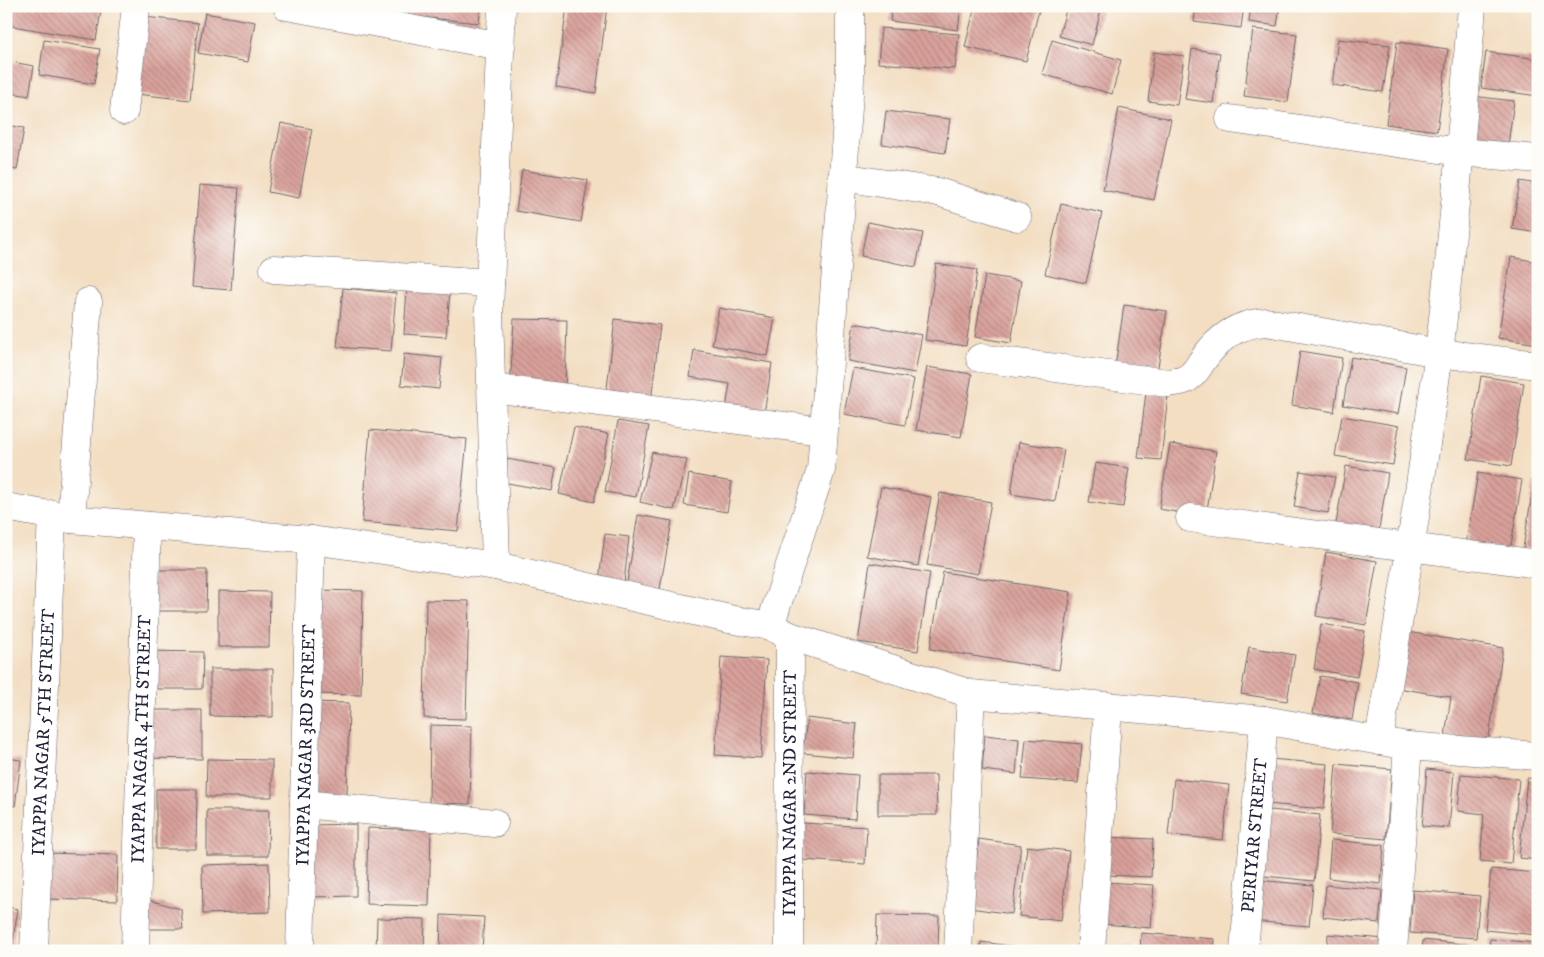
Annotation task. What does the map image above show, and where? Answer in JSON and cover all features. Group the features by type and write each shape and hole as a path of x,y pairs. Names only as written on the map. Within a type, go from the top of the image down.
{"street":[{"path":"124,111 136,6"},
{"path":"287,6 501,46"},
{"path":"496,566 489,310 502,6"},
{"name":"IYAPPA NAGAR 2ND STREET","path":"789,951 780,631 821,470 850,81 850,6"},
{"path":"1379,741 1411,548 1439,353 1460,152 1472,6"},
{"path":"1230,119 1460,152 1538,159"},
{"path":"842,177 938,192 1016,217"},
{"path":"274,269 490,282"},
{"name":"IYAPPA NAGAR 5TH STREET","path":"34,951 62,516 88,302"},
{"path":"980,358 1168,382 1184,380 1196,370 1208,352 1229,331 1248,324 1266,322 1439,353 1538,366"},
{"path":"492,388 824,431"},
{"path":"6,507 147,526 311,540 496,566 780,631 972,694 1108,708 1264,720 1408,746 1538,756"},
{"path":"1190,518 1538,564"},
{"name":"IYAPPA NAGAR 4TH STREET","path":"135,951 147,526"},
{"name":"IYAPPA NAGAR 3RD STREET","path":"300,951 311,540"},
{"path":"958,951 972,694"},
{"path":"1091,951 1108,708"},
{"name":"PERIYAR STREET","path":"1244,951 1264,720"},
{"path":"1393,951 1408,746"},
{"path":"304,804 494,823"}],"building":[{"path":"6,6 102,6 96,40 6,25"},
{"path":"410,6 481,6 479,23 409,16"},
{"path":"567,6 607,6 596,93 556,87"},
{"path":"892,6 961,6 958,30 890,21"},
{"path":"975,6 1040,6 1026,61 965,47"},
{"path":"1067,6 1102,6 1092,45 1059,36"},
{"path":"1196,6 1244,6 1241,28 1194,22"},
{"path":"1251,6 1280,6 1277,26 1249,22"},
{"path":"205,13 255,22 248,62 198,53"},
{"path":"145,17 198,23 190,100 136,94"},
{"path":"881,28 959,34 955,69 878,63"},
{"path":"1253,29 1297,34 1288,102 1244,96"},
{"path":"1537,33 1538,51 1534,51"},
{"path":"1338,39 1390,45 1383,92 1332,85"},
{"path":"44,40 100,49 94,84 39,75"},
{"path":"1052,40 1121,60 1112,94 1042,74"},
{"path":"1397,42 1448,49 1437,131 1386,124"},
{"path":"1192,49 1220,53 1213,103 1185,99"},
{"path":"1154,52 1184,56 1177,105 1148,101"},
{"path":"1486,52 1538,59 1538,96 1481,88"},
{"path":"6,61 34,66 29,96 6,92"},
{"path":"1472,96 1514,101 1508,145 1466,139"},
{"path":"1119,108 1171,119 1154,200 1103,190"},
{"path":"886,111 950,119 945,153 882,144"},
{"path":"281,123 312,129 299,198 268,192"},
{"path":"6,125 24,128 17,170 6,168"},
{"path":"522,170 588,180 581,222 516,211"},
{"path":"1520,181 1538,184 1538,233 1512,229"},
{"path":"200,185 239,188 231,290 192,287"},
{"path":"1061,204 1102,213 1086,283 1045,274"},
{"path":"868,222 923,233 916,267 861,256"},
{"path":"1511,257 1538,262 1538,344 1498,338"},
{"path":"936,264 977,270 966,346 925,340"},
{"path":"985,275 1021,281 1011,343 975,337"},
{"path":"343,288 396,293 391,351 337,347"},
{"path":"407,288 450,291 446,337 404,334"},
{"path":"1124,305 1167,311 1157,373 1115,367"},
{"path":"719,308 775,318 768,356 712,345"},
{"path":"514,319 567,320 565,391 510,390"},
{"path":"615,319 660,325 651,402 606,397"},
{"path":"854,323 922,335 915,373 848,361"},
{"path":"694,350 772,363 764,414 726,408 730,384 690,377"},
{"path":"1300,351 1342,358 1334,412 1292,405"},
{"path":"404,354 442,358 439,389 401,385"},
{"path":"1351,357 1406,367 1398,414 1343,405"},
{"path":"927,367 972,374 961,437 916,430"},
{"path":"853,368 914,379 905,425 844,414"},
{"path":"1481,376 1524,383 1511,466 1468,459"},
{"path":"1146,392 1168,395 1161,460 1138,458"},
{"path":"1342,416 1399,426 1393,465 1335,456"},
{"path":"618,421 649,426 636,497 605,492"},
{"path":"574,427 609,434 594,502 559,494"},
{"path":"370,430 467,439 458,531 362,522"},
{"path":"1019,442 1064,450 1055,501 1011,494"},
{"path":"1170,444 1216,451 1206,517 1159,509"},
{"path":"652,452 687,460 674,510 640,502"},
{"path":"507,459 556,468 552,491 502,482"},
{"path":"1095,463 1129,468 1123,507 1089,502"},
{"path":"1346,466 1388,473 1378,536 1335,529"},
{"path":"1300,471 1335,477 1328,513 1294,507"},
{"path":"1478,473 1522,480 1510,551 1466,544"},
{"path":"689,474 732,482 727,512 684,505"},
{"path":"1534,482 1538,483 1538,550 1523,548"},
{"path":"881,487 931,497 918,566 867,556"},
{"path":"940,493 991,502 978,574 927,565"},
{"path":"638,515 672,521 660,589 627,583"},
{"path":"605,534 629,537 624,583 599,580"},
{"path":"1326,552 1377,561 1366,625 1316,616"},
{"path":"870,563 930,573 918,651 858,642"},
{"path":"153,570 207,570 206,611 152,611"},
{"path":"943,572 1071,592 1059,670 930,649"},
{"path":"314,590 363,591 361,695 311,694"},
{"path":"218,591 270,592 269,647 218,647"},
{"path":"426,600 469,601 466,719 424,718"},
{"path":"1321,624 1365,631 1357,677 1314,669"},
{"path":"1401,631 1503,648 1488,743 1445,736 1451,697 1392,687"},
{"path":"1249,647 1295,655 1287,701 1241,694"},
{"path":"147,651 203,652 202,689 147,689"},
{"path":"721,657 767,660 761,758 715,755"},
{"path":"210,669 273,669 273,717 210,716"},
{"path":"1320,676 1358,682 1352,720 1313,713"},
{"path":"309,702 349,703 347,797 308,796"},
{"path":"144,710 202,710 202,759 143,758"},
{"path":"807,718 857,724 853,758 803,753"},
{"path":"430,725 472,726 470,804 429,803"},
{"path":"985,735 1019,739 1016,774 982,770"},
{"path":"1026,739 1082,744 1078,783 1022,779"},
{"path":"6,758 21,760 15,806 6,805"},
{"path":"207,759 272,760 272,797 206,797"},
{"path":"1270,759 1328,764 1324,809 1267,804"},
{"path":"1336,764 1392,769 1386,839 1330,834"},
{"path":"1427,769 1454,772 1449,828 1422,826"},
{"path":"807,771 858,775 855,819 804,815"},
{"path":"1461,774 1519,779 1511,864 1480,861 1484,814 1458,811"},
{"path":"878,775 936,775 937,815 878,815"},
{"path":"1527,778 1538,779 1538,860 1519,858"},
{"path":"1174,779 1229,785 1223,840 1168,835"},
{"path":"156,789 197,789 196,849 156,849"},
{"path":"1261,809 1320,815 1314,881 1255,875"},
{"path":"207,810 269,810 268,856 207,856"},
{"path":"804,823 867,827 865,864 802,860"},
{"path":"356,824 356,896 311,897 312,825"},
{"path":"368,828 431,830 429,906 366,904"},
{"path":"1105,837 1153,839 1151,877 1104,875"},
{"path":"979,839 1021,845 1012,914 970,908"},
{"path":"1331,840 1384,845 1381,884 1328,878"},
{"path":"1027,846 1069,851 1061,921 1019,916"},
{"path":"46,853 118,855 117,901 44,899"},
{"path":"269,863 270,912 203,914 202,865"},
{"path":"1491,869 1538,873 1537,935 1485,930"},
{"path":"1256,880 1313,885 1309,926 1252,921"},
{"path":"1106,882 1154,885 1151,928 1102,924"},
{"path":"1326,885 1382,890 1379,923 1323,917"},
{"path":"1413,890 1480,896 1476,938 1410,933"},
{"path":"139,897 181,909 183,929 139,929"},
{"path":"6,907 18,909 11,951 6,951"},
{"path":"441,915 484,917 482,951 440,951"},
{"path":"877,915 939,916 938,951 876,951"},
{"path":"377,918 425,919 424,951 376,951"},
{"path":"1141,933 1215,939 1214,951 1140,951"},
{"path":"1328,934 1385,939 1384,951 1327,951"},
{"path":"1490,939 1538,943 1538,951 1489,951"},
{"path":"1423,940 1472,945 1471,951 1422,951"},
{"path":"981,942 1041,950 980,951"},
{"path":"1095,945 1131,947 1130,951 1095,951"}]}
